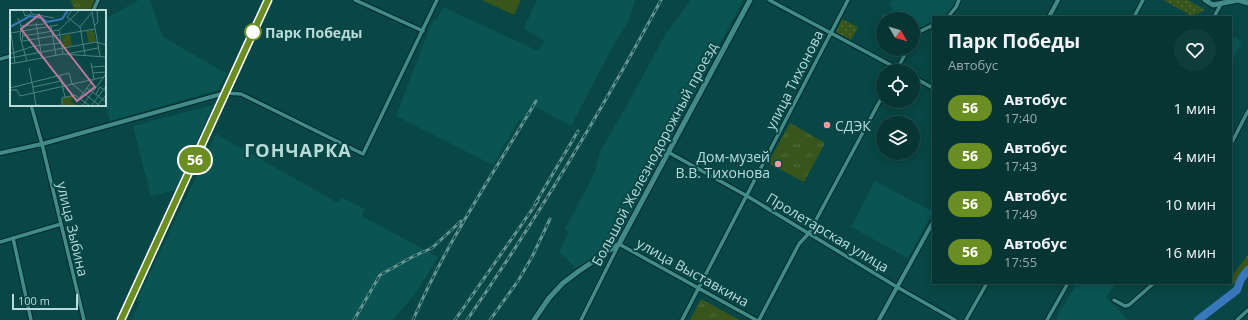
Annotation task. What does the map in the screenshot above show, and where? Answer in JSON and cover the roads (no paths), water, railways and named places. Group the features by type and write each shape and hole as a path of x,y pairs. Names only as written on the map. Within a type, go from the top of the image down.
{"main road":[{"path":"121,320 268,0"},
{"name":"Большой Железнодорожный проезд","path":"619,244 750,0"},
{"path":"1205,0 1213,5 1229,1 1248,1"},
{"path":"534,320 549,298 563,283 619,244"}],"street":[{"path":"93,10 98,0"},
{"path":"355,0 423,31"},
{"path":"0,153 42,144 225,93 241,94 363,154 437,0"},
{"path":"769,0 885,64"},
{"name":"улица Тихонова","path":"682,320 848,0"},
{"path":"949,16 956,7 959,0"},
{"path":"1050,16 1058,0"},
{"path":"1135,16 1143,0"},
{"path":"1215,16 1222,2"},
{"path":"920,32 932,26"},
{"path":"0,59 10,56"},
{"path":"920,81 932,87"},
{"name":"улица Зыбина","path":"31,106 42,144 84,320"},
{"path":"759,320 799,244 809,233 876,108"},
{"path":"1232,142 1248,111"},
{"name":"Пролетарская улица","path":"668,152 747,196 955,320"},
{"path":"0,242 61,224"},
{"path":"879,320 932,224"},
{"path":"13,238 31,320"},
{"name":"улица Выставкина","path":"619,244 756,320"},
{"name":"Большой Железнодорожный проезд","path":"581,320 619,244"},
{"path":"966,320 986,284"},
{"path":"1047,320 1067,284"},
{"path":"1114,300 1125,306 1129,305 1153,284"},
{"path":"1237,320 1248,310"}],"waterway":[{"path":"1198,320 1237,290 1241,279 1248,270"}],"railway":[{"path":"467,320 519,242 568,163 616,82 661,0"},
{"path":"413,320 426,291 455,236 536,101"},
{"path":"535,204 578,131"},
{"path":"455,320 538,201"},
{"path":"490,320 518,281 532,257 550,219"},
{"path":"354,320 380,275 432,248 461,221"}],"place":[{"name":"Парк Победы","path":"253,32"},
{"name":"СДЭК","path":"827,125"},
{"name":"Дом-музей В.В. Тихонова","path":"778,164"}],"district":[{"name":"ГОНЧАРКА","path":"298,150"}]}
